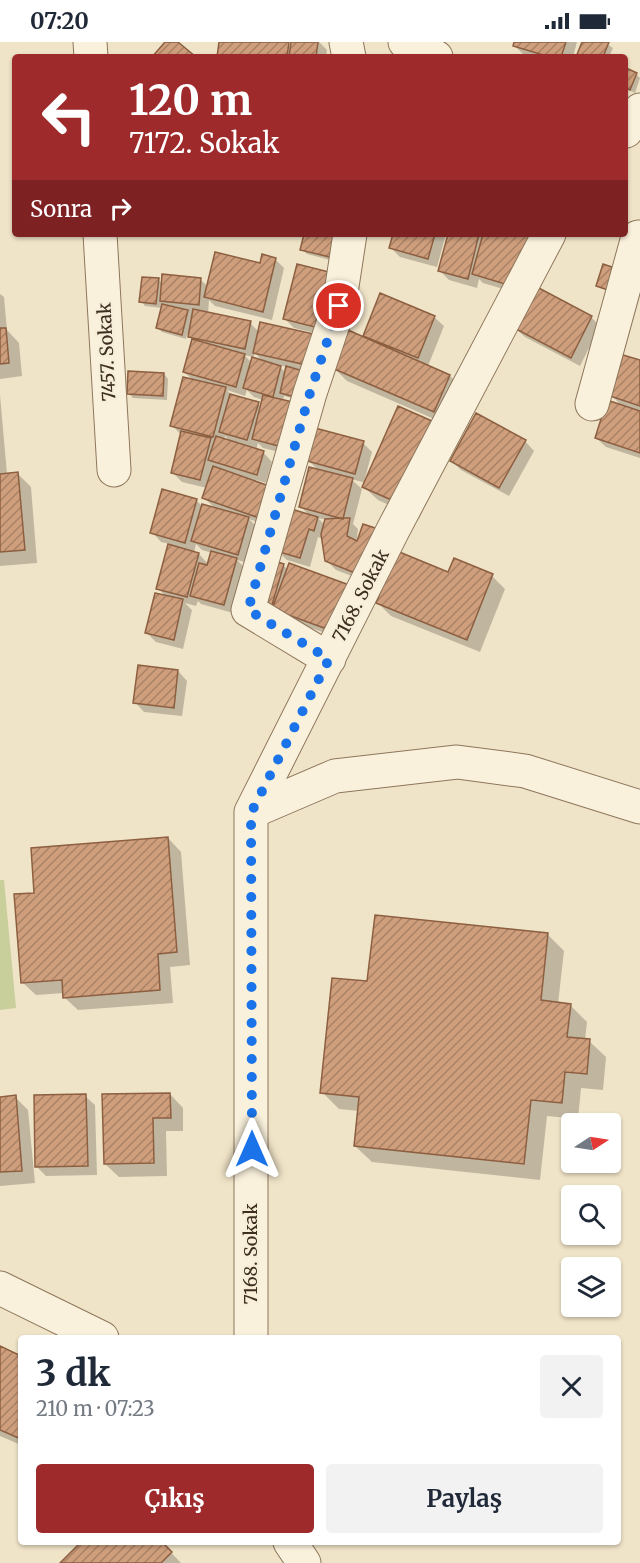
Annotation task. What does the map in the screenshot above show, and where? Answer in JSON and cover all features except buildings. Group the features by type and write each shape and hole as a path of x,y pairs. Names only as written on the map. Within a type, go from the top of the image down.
{"street":[{"path":"405,42 430,54"},
{"path":"628,128 640,110"},
{"path":"592,404 635,230"},
{"name":"7457. Sokak","path":"100,237 114,470"},
{"path":"329,659 248,610 310,393 339,306 350,237"},
{"name":"7168. Sokak","path":"251,1335 251,813 393,531 547,237"},
{"path":"251,813 335,776 457,762 525,771 640,807"},
{"path":"0,1288 96,1335"},
{"path":"292,1545 304,1563"}],"green space":[{"path":"0,880 4,880 16,1008 0,1010"}],"route":[{"path":"252,1149 251,813 329,659 248,610 310,393 339,306"}]}
